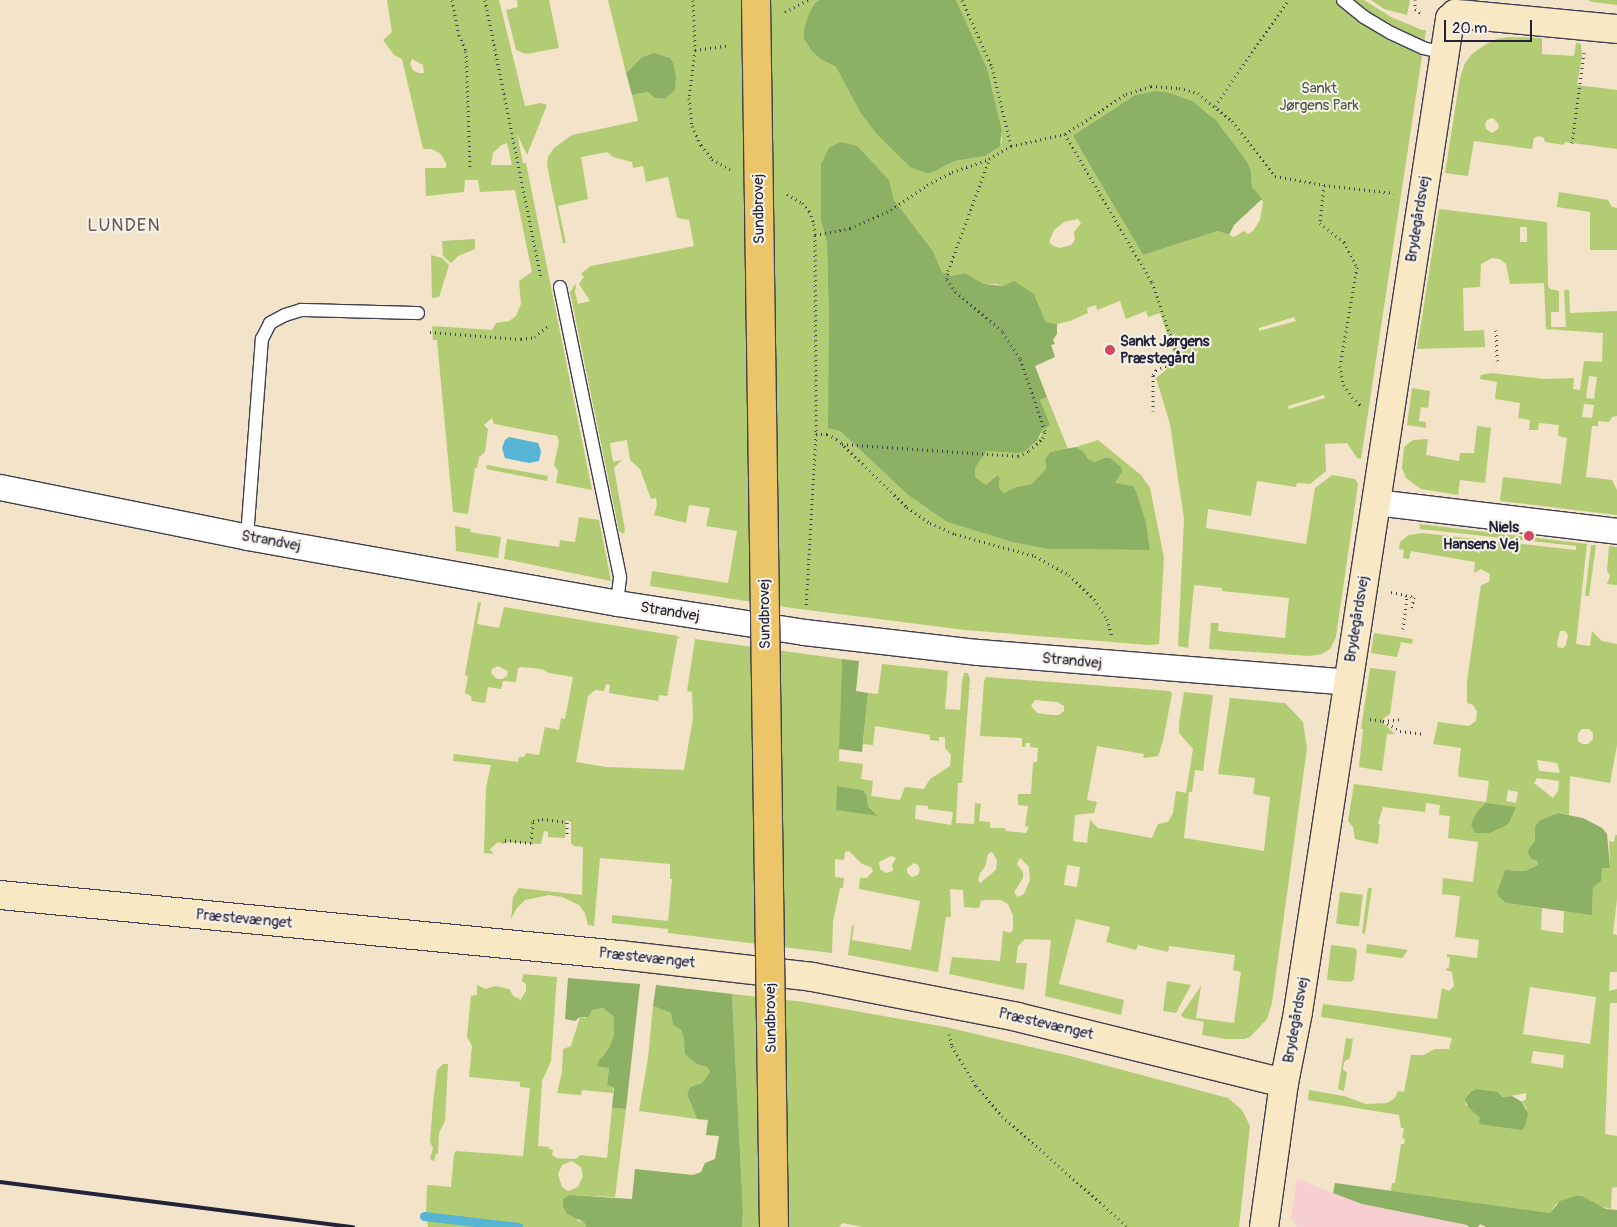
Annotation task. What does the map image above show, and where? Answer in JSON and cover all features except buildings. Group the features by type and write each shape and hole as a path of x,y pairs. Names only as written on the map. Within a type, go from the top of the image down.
{"main road":[{"name":"Sundbrovej","path":"756,0 774,1227"}],"street":[{"name":"Brydegårdsvej","path":"1264,1227 1284,1083 1298,1012 1444,53 1453,7"},
{"path":"1453,7 1617,29"},
{"name":"Strandvej","path":"0,487 247,537 616,603 894,644 1112,664 1348,682"},
{"path":"1375,502 1617,531"},
{"name":"Præstevænget","path":"0,895 734,967 812,977 950,1002 1284,1083"}],"lane":[{"path":"1342,0 1364,17 1391,33 1423,48 1444,53"},
{"path":"560,287 620,578 616,603"},
{"path":"247,537 262,339 270,323 284,315 301,310 418,313"}],"path":[{"path":"452,0 459,35 466,51 470,168"},
{"path":"485,0 542,283"},
{"path":"962,0 992,67 1011,146"},
{"path":"1215,106 1288,0"},
{"path":"1572,143 1585,45"},
{"path":"815,235 850,228 891,210 927,185 944,176 990,159 1011,146 1065,134 1126,94 1141,87 1161,85 1198,93 1215,106 1232,121 1275,176 1324,185 1422,196"},
{"path":"1065,134 1152,282 1178,357 1175,362 1156,370 1153,375 1153,411"},
{"path":"842,444 1018,456 1030,451 1043,438 1045,431 1020,358 1002,331 956,292 947,279 948,271 990,159"},
{"path":"1324,185 1320,223 1344,242 1357,267 1340,366 1340,378 1352,398 1366,409 1389,411"},
{"path":"424,331 529,339 540,334 549,320"},
{"path":"1496,330 1497,361"},
{"path":"816,434 827,434 842,444 907,507 930,523 955,534 1035,556 1060,569 1078,582 1094,599 1107,619 1112,639 1112,664"},
{"path":"1397,593 1414,597 1412,608"},
{"path":"1403,629 1408,596"},
{"path":"1403,719 1383,721 1400,731 1425,734"},
{"path":"505,842 505,840 532,843 533,821 542,819 567,822 568,836"},
{"path":"950,1002 946,1027 952,1046 976,1086 1002,1116 1128,1227"}],"shaded area":[{"path":"1297,1179 1362,1204 1467,1225 1466,1227 1297,1227 1291,1217"}],"green space":[{"path":"387,0 499,0 525,106 541,103 547,105 527,155 517,134 523,163 526,163 592,490 556,483 558,471 554,465 559,442 557,436 494,424 492,418 484,425 488,429 485,452 479,457 477,468 475,468 468,514 453,512 437,340 433,340 432,326 492,330 496,323 509,321 516,316 521,304 519,281 532,272 515,190 480,192 478,180 465,180 464,192 426,196 425,168 446,168 446,163 440,153 431,149 423,149 402,59 394,55 383,40 392,32","holes":["412,59 423,65 424,73 418,73 413,70 410,64","507,143 512,165 491,165 493,153 500,146"]},
{"path":"517,0 549,0 559,48 526,54 516,50 506,10 518,7"},
{"name":"Sankt Jørgens Park","path":"608,0 820,0 814,2 804,39 811,50 820,59 836,67 860,112 931,173 955,161 985,156 1002,142 1002,130 987,68 956,0 1364,0 1391,17 1426,30 1361,459 1357,458 1347,443 1325,444 1326,471 1310,484 1297,483 1296,487 1257,481 1251,516 1208,509 1206,528 1306,544 1315,488 1332,475 1355,479 1358,484 1336,637 1330,649 1322,654 1310,656 1209,649 1211,623 1219,623 1218,631 1285,638 1289,598 1222,591 1222,588 1194,585 1188,648 1178,646 1184,519 1170,424 1156,378 1167,369 1163,358 1174,354 1160,313 1148,317 1146,311 1126,319 1120,301 1097,310 1096,305 1087,308 1088,313 1070,321 1057,324 1046,322 1034,294 996,284 984,284 965,273 951,276 942,272 933,251 894,200 889,180 821,164 821,221 827,243 829,428 840,431 908,495 947,522 1012,542 1047,549 1150,550 1146,522 1137,494 1115,483 1122,472 1104,458 1095,462 1088,459 1083,451 1076,447 1098,440 1141,475 1150,488 1164,558 1159,644 1149,645 965,630 792,608 650,586 652,571 728,583 737,531 706,526 710,508 689,505 686,523 654,515 657,505 656,498 651,499 640,469 630,460 627,440 610,443 613,462 622,460 614,468 625,530 623,534 619,531 570,292 576,283 575,292 578,304 590,301 579,284 584,277 581,274 591,266 694,246 689,220 677,218 668,177 646,182 643,166 633,168 632,162 613,157 607,152 581,157 588,199 558,206 566,243 563,243 547,165 548,157 554,148 572,135 638,121 632,95 648,92 660,99 670,95 641,58 626,73","holes":["1155,91 1207,112 1223,129 1251,171 1252,187 1263,202 1260,220 1253,231 1248,234 1244,231 1234,237 1218,231 1143,255 1074,138 1074,135 1135,95","1078,219 1081,223 1074,232 1075,240 1071,245 1060,248 1053,246 1049,242 1054,230 1064,222","1294,317 1296,321 1259,331 1259,328","1324,395 1325,398 1289,409 1288,406"]},
{"path":"820,0 956,0 987,68 1002,130 1000,146 985,156 955,161 931,173 910,167 876,133 860,112 836,67 820,59 804,39 804,30 808,16 815,2"},
{"path":"1371,0 1410,0 1407,15 1384,9"},
{"path":"1588,0 1617,0 1617,5 1592,2"},
{"path":"1509,37 1542,38 1542,54 1574,56 1576,43 1581,44 1582,57 1577,85 1617,90 1617,149 1565,142 1564,145 1545,142 1544,138 1539,136 1534,138 1532,149 1474,141 1468,176 1445,173 1460,78 1465,63 1472,54 1496,39","holes":["1493,118 1499,125 1498,129 1492,133 1486,129 1485,124 1487,120"]},
{"path":"654,53 670,58 673,63 676,77 675,90 665,99 655,98 648,92 632,95 626,73 641,58"},
{"path":"1155,91 1166,92 1192,101 1216,120 1247,162 1251,171 1252,187 1262,199 1234,225 1229,235 1218,231 1143,255 1074,135 1135,95"},
{"path":"840,142 857,146 889,180 894,200 933,251 942,272 951,276 965,273 984,284 1003,286 1014,281 1034,294 1046,322 1057,324 1057,334 1053,340 1055,344 1051,345 1055,357 1035,366 1047,397 1040,400 1050,425 1042,430 1037,441 1025,451 1018,453 987,451 975,468 975,477 986,485 997,475 1000,478 999,488 1004,493 1016,487 1032,484 1046,469 1045,459 1050,452 1076,447 1083,451 1088,459 1095,462 1104,458 1110,458 1121,467 1122,472 1115,483 1133,486 1137,494 1146,522 1150,550 1047,549 1012,542 947,522 908,495 840,431 828,428 829,325 827,243 821,221 821,164 829,148"},
{"path":"1559,192 1608,200 1612,207 1617,208 1617,250 1590,250 1590,212 1557,207"},
{"path":"1439,209 1547,222 1548,286 1550,289 1559,291 1559,312 1551,312 1551,327 1566,327 1564,290 1569,290 1570,313 1617,311 1617,416 1612,417 1609,422 1598,421 1598,426 1592,426 1586,477 1612,480 1617,490 1617,515 1500,501 1503,477 1561,484 1567,438 1558,436 1559,425 1539,423 1538,430 1529,430 1530,420 1518,418 1520,403 1495,399 1497,382 1480,379 1481,375 1491,373 1544,379 1574,378 1573,389 1580,390 1584,361 1602,362 1603,333 1546,329 1544,283 1510,284 1506,264 1500,259 1492,258 1481,264 1480,287 1463,288 1464,331 1484,330 1485,347 1417,349","holes":["1520,227 1527,227 1527,242 1520,242","1589,376 1597,377 1594,399 1586,398","1584,404 1594,405 1592,418 1582,417"]},
{"path":"475,239 475,249 458,256 451,263 443,256 442,241"},
{"path":"431,255 442,258 449,265 439,297 432,298"},
{"path":"1412,388 1430,391 1428,408 1421,407 1419,421 1426,422 1426,428 1407,425"},
{"path":"1047,397 1068,449 1050,452 1045,459 1046,469 1040,477 1032,484 1016,487 1009,492 1004,493 999,488 1000,478 996,475 986,485 975,477 975,468 987,451 1031,447 1037,441 1041,435 1040,400"},
{"path":"1477,426 1491,428 1485,483 1460,480 1458,495 1421,489 1406,478 1402,468 1404,447 1413,440 1428,439 1426,455 1459,461 1460,453 1474,453"},
{"path":"487,465 548,476 547,481 486,469"},
{"path":"579,517 599,520 611,581 504,559 507,539 559,547 560,540 575,542"},
{"path":"1419,524 1587,544 1576,644 1590,646 1592,631 1602,641 1617,644 1617,745 1610,783 1570,776 1569,815 1558,813 1540,820 1535,826 1535,841 1529,848 1538,861 1538,865 1525,871 1505,870 1497,892 1506,903 1542,908 1541,930 1563,933 1564,911 1592,914 1593,886 1602,868 1610,868 1609,841 1614,842 1615,835 1617,835 1617,899 1613,934 1617,935 1617,972 1610,972 1609,991 1617,989 1617,1003 1610,1003 1605,1134 1617,1136 1617,1187 1612,1188 1611,1209 1599,1206 1582,1196 1575,1196 1556,1204 1550,1213 1391,1191 1392,1183 1395,1183 1401,1144 1404,1144 1405,1139 1402,1138 1404,1128 1401,1128 1399,1115 1308,1100 1309,1090 1344,1096 1366,1104 1387,1103 1395,1098 1398,1091 1404,1092 1411,1055 1424,1055 1435,1049 1449,1049 1452,1038 1321,1017 1323,1004 1437,1019 1442,988 1449,991 1454,986 1452,972 1445,970 1449,967 1450,957 1447,957 1447,954 1477,958 1479,940 1455,937 1460,896 1442,894 1443,878 1473,882 1478,842 1448,838 1450,816 1439,815 1440,805 1426,803 1425,812 1383,807 1378,823 1380,825 1378,844 1355,839 1353,827 1348,821 1354,784 1486,802 1489,781 1459,777 1461,748 1433,744 1438,722 1469,726 1476,721 1477,711 1473,705 1467,703 1467,681 1481,585 1489,582 1490,574 1481,569 1474,573 1475,562 1411,551 1409,559 1403,558 1404,550 1399,549 1400,542 1409,535 1422,533 1576,550 1576,546 1420,529","holes":["1560,631 1565,631 1568,635 1566,645 1563,648 1558,647","1582,729 1589,729 1593,733 1593,739 1588,744 1582,744 1578,741 1578,733","1537,760 1557,763 1560,773 1539,771","1537,778 1559,781 1558,791 1553,798 1534,783","1508,790 1518,792 1516,803 1506,801","1530,987 1596,997 1590,1044 1523,1034","1533,1051 1564,1055 1563,1068 1531,1063","1477,1089 1498,1092 1504,1097 1526,1093 1526,1099 1522,1102 1527,1109 1480,1124 1480,1118 1465,1104"]},
{"path":"455,526 471,529 470,532 501,537 498,558 456,551"},
{"path":"1591,545 1596,545 1589,596 1585,596"},
{"path":"1609,546 1617,547 1617,585 1607,584 1610,576 1607,570"},
{"path":"478,602 481,603 477,624 499,628 504,607 678,636 667,696 659,695 658,701 609,693 610,685 606,684 604,691 595,690 588,696 576,762 606,767 684,770 693,718 692,692 687,691 695,639 842,659 839,761 863,764 861,779 873,781 871,796 900,800 905,787 924,789 930,779 950,766 951,755 945,748 945,737 939,737 939,741 930,740 930,735 875,726 873,745 863,744 868,693 878,694 882,664 948,671 945,709 960,710 962,681 964,673 968,673 970,679 962,783 958,783 956,823 974,824 975,803 981,804 979,821 990,822 990,828 1005,828 1006,831 1026,833 1029,827 1025,826 1028,806 1018,805 1018,794 1031,794 1033,762 1037,762 1038,748 1030,747 1030,743 1026,743 1025,747 1022,747 1022,738 980,736 984,681 986,677 1170,691 1172,694 1163,741 1158,756 1143,758 1144,754 1097,746 1087,800 1097,802 1094,813 1075,815 1073,841 1087,843 1090,820 1098,828 1152,838 1158,824 1168,822 1173,813 1176,791 1186,793 1193,749 1179,733 1184,692 1213,695 1203,771 1195,770 1192,792 1189,792 1184,838 1264,851 1270,797 1253,794 1255,778 1218,774 1230,698 1285,703 1303,722 1307,748 1272,1003 1267,1019 1250,1037 1244,1039 1225,1039 1202,1035 1204,1022 1184,1018 1181,1015 1201,986 1196,1018 1234,1023 1241,972 1233,970 1235,955 1169,946 1168,952 1138,945 1136,950 1106,942 1110,927 1076,919 1059,984 1124,1000 1121,1015 1045,996 1051,940 1025,939 1018,946 1016,963 1027,963 1024,990 949,974 952,957 1000,961 1003,931 1011,933 1013,929 1013,916 1008,904 1001,900 985,900 981,901 979,908 964,907 963,890 950,889 951,917 946,917 938,972 848,955 852,926 854,925 852,940 911,950 920,901 859,889 860,878 867,878 873,871 871,867 862,864 849,851 845,852 844,860 835,859 835,877 844,878 833,922 832,953 668,933 668,929 612,923 612,915 668,921 672,879 670,879 670,864 600,858 594,926 588,925 585,913 579,905 562,897 549,895 525,900 517,908 511,919 513,897 519,888 582,895 583,847 574,846 571,843 571,822 566,820 565,838 548,837 548,832 544,831 541,844 506,842 503,844 498,842 489,850 493,854 484,853 486,788 491,765 453,761 454,754 518,762 519,757 524,757 526,753 539,755 545,727 559,730 561,718 565,719 573,677 549,673 542,669 521,667 518,668 516,682 503,681 501,689 488,687 485,703 472,701 471,696 465,693 468,676 465,675","holes":["498,666 508,671 507,676 502,679 497,679 491,673 492,669","1035,700 1057,702 1064,706 1064,711 1059,715 1037,713 1031,706","837,786 863,790 867,796 868,806 878,814","916,805 928,806 928,809 953,812 951,825 915,819","992,852 997,860 996,870 980,883 978,880 980,873 985,867 988,854","891,856 896,858 892,865 893,871 886,873 880,869 879,862","1020,858 1029,867 1030,880 1024,894 1018,897 1014,892 1023,878 1023,872 1017,864","914,863 918,865 920,870 918,875 912,877 907,873 907,868","1067,865 1080,867 1077,887 1064,885"]},
{"path":"1374,633 1413,639 1412,644 1401,642 1397,657 1371,653"},
{"path":"842,659 859,661 856,691 868,693 862,752 839,749"},
{"path":"1370,668 1396,671 1390,714 1383,719 1383,723 1395,734 1387,734 1382,771 1359,767 1363,729 1361,729"},
{"path":"837,786 863,790 867,796 868,806 878,816 836,810"},
{"path":"1486,803 1516,807 1509,823 1503,827 1489,833 1475,833 1471,824 1477,812"},
{"path":"1558,813 1583,818 1602,828 1607,834 1610,868 1602,868 1601,881 1593,887 1592,915 1506,903 1498,896 1497,892 1505,870 1525,871 1538,865 1538,861 1532,859 1528,854 1529,848 1535,841 1535,826 1540,820"},
{"path":"1368,888 1372,888 1365,934 1362,933"},
{"path":"1340,892 1363,895 1359,927 1336,924"},
{"path":"1367,944 1408,950 1402,958 1366,953"},
{"path":"1331,945 1355,948 1357,951 1354,979 1351,982 1327,980"},
{"path":"523,974 557,977 551,1061 542,1081 538,1146 549,1147 549,1149 553,1150 552,1155 557,1158 576,1159 580,1155 607,1158 612,1108 626,1109 615,1197 570,1195 578,1221 584,1222 586,1227 428,1227 426,1214 427,1185 451,1187 454,1154 456,1151 523,1156 530,1088 520,1087 520,1082 469,1077 472,1046 467,1037 471,996 477,995 477,985 486,989 495,986 509,989 514,997 519,998 520,1001 526,991 526,984 522,981","holes":["572,1161 581,1167 583,1176 578,1187 568,1191 562,1187 558,1174 562,1165"]},
{"path":"568,978 640,984 626,1109 612,1108 614,1088 607,1084 609,1068 597,1067 598,1062 610,1046 614,1034 614,1017 603,1008 592,1010 588,1017 580,1017 575,1021 565,1019"},
{"path":"1167,981 1191,985 1176,1013 1163,1011"},
{"path":"656,985 732,994 743,1211 742,1227 586,1227 584,1222 567,1214 563,1206 563,1199 570,1195 632,1199 635,1169 693,1175 701,1172 705,1163 715,1159 719,1136 706,1135 708,1120 697,1119 687,1094 690,1087 702,1083 710,1072 707,1067 696,1064 685,1054 684,1038 681,1030 673,1025 671,1013 653,1006"},
{"path":"732,994 804,1002 946,1027 1074,1057 1228,1098 1242,1110 1250,1126 1239,1227 863,1227 842,1223 839,1227 742,1227 743,1211"},
{"path":"653,1006 671,1013 673,1025 681,1030 684,1038 686,1054 696,1064 707,1067 710,1073 702,1083 690,1087 687,1094 697,1119 639,1111 648,1058"},
{"path":"603,1008 614,1017 614,1034 610,1046 602,1056 597,1067 609,1068 607,1083 613,1086 613,1093 582,1090 581,1095 557,1093 562,1072 563,1049 571,1046 580,1017 585,1018 592,1010"},
{"path":"1346,1038 1353,1039 1350,1058 1344,1062 1343,1069 1347,1073 1344,1091 1338,1089"},
{"path":"443,1064 448,1064 445,1121 439,1133 438,1154 436,1154 434,1161 430,1159 433,1148 430,1142 433,1103 437,1070"},
{"path":"1477,1089 1498,1092 1503,1097 1512,1096 1522,1102 1528,1114 1522,1130 1479,1124 1480,1118 1468,1107 1465,1099 1472,1091"},
{"path":"1335,1183 1550,1213 1560,1201 1575,1196 1582,1196 1606,1209 1617,1210 1617,1227 1486,1227 1480,1224 1478,1227 1469,1227 1467,1225 1362,1204 1333,1193"}],"water":[{"path":"509,437 538,443 541,451 539,461 529,463 505,458 502,448 505,440"}],"waterway":[{"path":"424,1216 518,1227"}],"railway":[{"path":"0,1182 353,1227"}],"place":[{"name":"Sankt Jørgens Præstegård","path":"1110,350"},
{"name":"Niels Hansens Vej","path":"1529,536"}],"district":[{"name":"LUNDEN","path":"124,226"}]}
